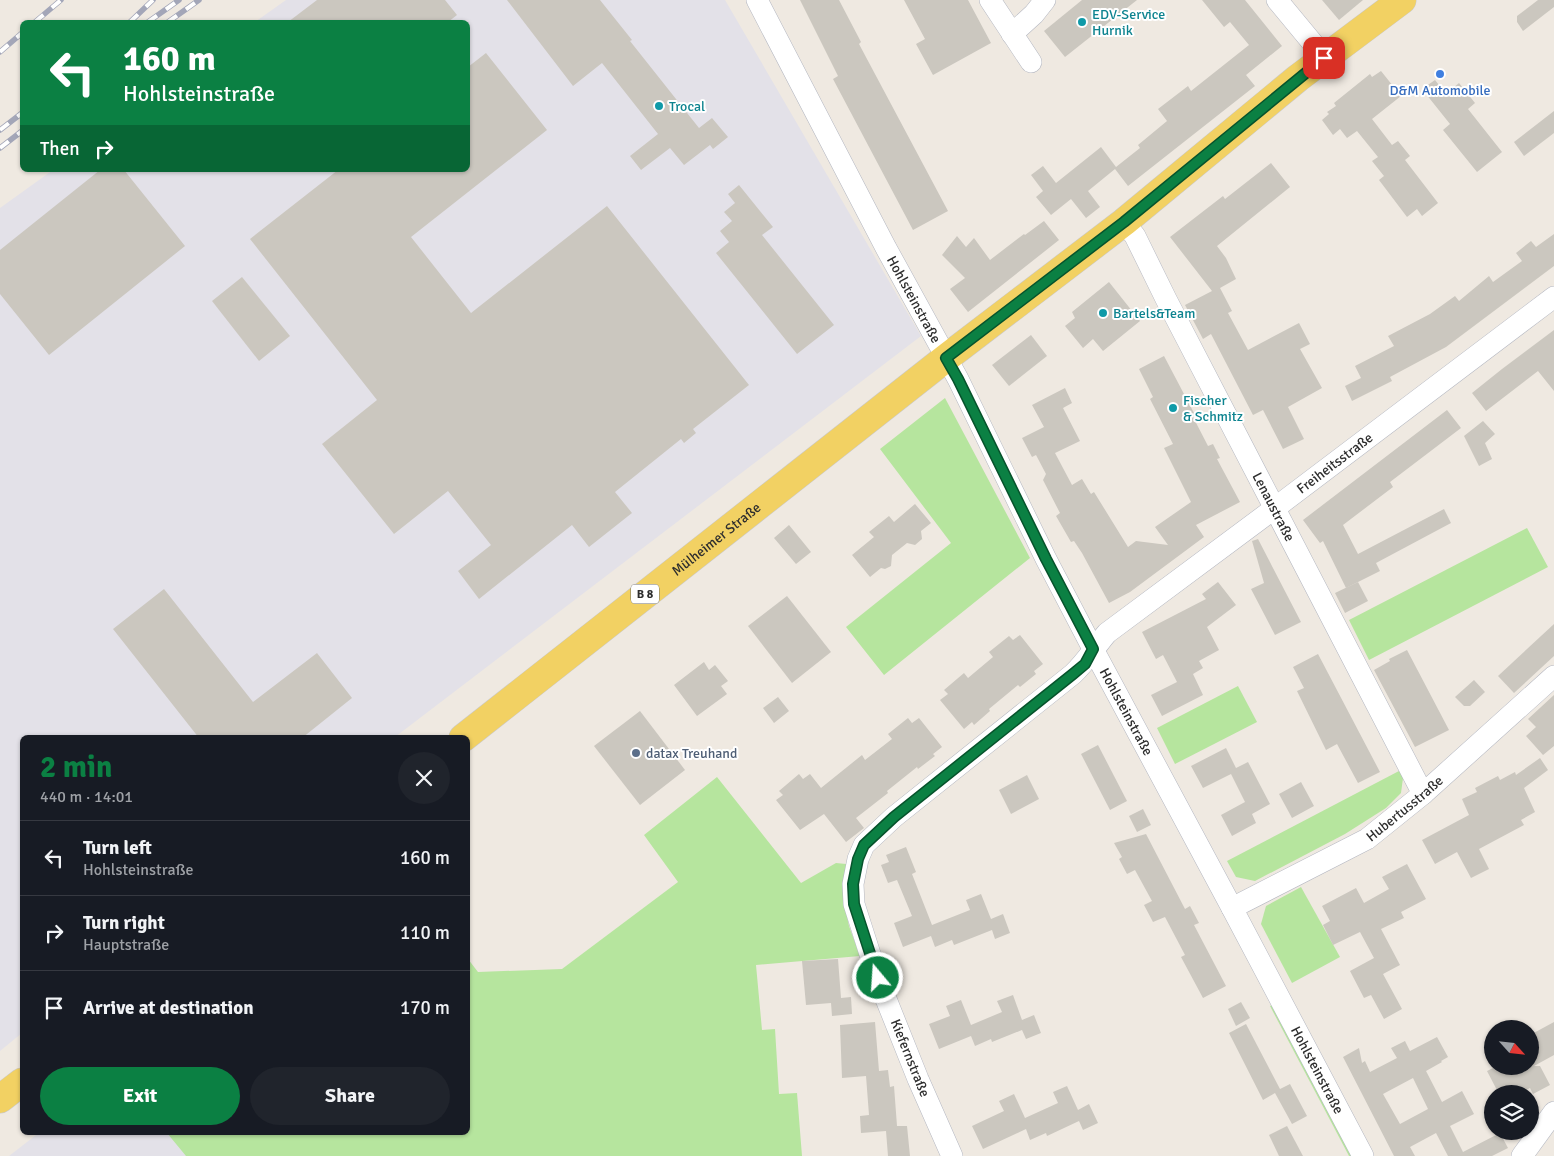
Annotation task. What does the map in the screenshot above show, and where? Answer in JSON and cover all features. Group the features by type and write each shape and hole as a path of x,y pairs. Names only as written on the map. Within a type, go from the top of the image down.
{"main road":[{"name":"B 8","path":"946,358 1124,222 1324,58 1402,0"},
{"name":"Mülheimer Straße","path":"467,735 946,358"},
{"path":"0,1099 20,1084"}],"street":[{"name":"Hohlsteinstraße","path":"757,0 886,248 958,379 1046,559 1093,649 1363,1156"},
{"path":"990,0 1030,62"},
{"path":"1012,34 1034,14 1044,0"},
{"path":"1277,0 1324,58"},
{"name":"Lenaustraße","path":"1124,222 1135,236 1178,323 1423,794"},
{"name":"Freiheitsstraße","path":"1093,649 1107,633 1554,296"},
{"name":"Kiefernstraße","path":"952,1156 918,1079 882,988 854,904 853,884 858,859 864,845 894,817 1085,664 1093,649"},
{"name":"Hubertusstraße","path":"1232,908 1367,839 1423,794 1554,676"},
{"path":"1522,1156 1554,1112"}],"shaded area":[{"path":"286,0 725,0 921,336 398,735 20,735 20,1035 0,1051 0,208 50,172 470,172 470,20 258,20"},
{"path":"36,1135 279,1135 280,1156 9,1156"}],"green space":[{"path":"945,398 1030,558 884,675 846,627 951,543 880,449"},
{"path":"1527,528 1548,567 1369,660 1349,620"},
{"path":"1238,686 1257,722 1175,764 1157,728"},
{"path":"1399,771 1403,778 1401,793 1386,808 1345,834 1255,881 1236,877 1227,861"},
{"path":"717,777 801,883 836,863 846,864 843,897 849,926 860,956 756,965 762,1030 775,1029 779,1094 797,1093 802,1156 186,1156 169,1135 470,1135 470,962 478,972 562,969 678,882 644,835"},
{"path":"1301,887 1340,957 1292,983 1261,924 1266,906"},
{"path":"1276,1003 1357,1156 1349,1156 1270,1006"}],"building":[{"path":"317,0 445,0 457,15 451,20 291,20"},
{"path":"507,0 600,0 699,128 712,118 728,137 713,149 710,145 684,165 670,148 641,170 630,156 658,134 602,63 573,86"},
{"path":"800,0 839,0 861,42 859,44 948,211 913,230 833,79 838,76"},
{"path":"904,0 968,0 991,43 933,75 916,44 925,39"},
{"path":"1082,0 1137,0 1065,57 1044,31"},
{"path":"1202,0 1245,0 1282,46 1246,75 1255,86 1128,186 1115,169 1088,191 1100,207 1086,218 1071,199 1051,215 1036,197 1043,191 1031,175 1043,166 1056,183 1101,147 1116,167 1140,148 1138,145 1167,121 1158,109 1188,86 1191,91 1249,45 1230,22 1224,27"},
{"path":"1322,0 1363,0 1339,20"},
{"path":"1538,0 1554,0 1554,7 1523,31 1517,22 1517,16"},
{"path":"486,53 547,130 411,237 471,313 607,206 749,385 693,429 696,433 684,443 681,439 615,492 632,513 589,547 572,525 479,599 458,571 491,545 448,491 394,534 322,444 377,400 250,239 335,172 470,172 470,65"},
{"path":"1381,71 1401,96 1372,119 1392,145 1398,141 1410,156 1405,160 1438,203 1422,216 1417,209 1407,217 1379,180 1384,176 1372,161 1378,157 1357,131 1347,138 1340,129 1333,135 1322,120 1329,114 1327,112 1336,106 1334,103 1370,74 1372,77"},
{"path":"1435,80 1446,94 1459,83 1475,103 1468,109 1502,152 1477,172 1443,130 1450,124 1422,89"},
{"path":"1554,111 1554,133 1524,156 1514,142"},
{"path":"1271,163 1290,187 1217,246 1226,258 1236,279 1220,288 1232,311 1228,313 1248,350 1299,323 1310,344 1300,349 1322,388 1288,407 1304,439 1283,449 1263,410 1253,415 1211,334 1203,339 1185,305 1212,291 1170,237 1223,196 1225,199"},
{"path":"98,172 126,172 185,246 49,355 0,294 0,250"},
{"path":"739,185 773,227 762,235 834,325 797,354 716,253 729,242 720,231 732,221 724,212 735,203 728,194"},
{"path":"1044,221 1059,240 968,312 950,289 965,278 942,255 957,236 966,247 974,238 990,260"},
{"path":"1554,234 1554,266 1446,347 1390,377 1392,381 1352,401 1345,386 1361,378 1355,366 1394,346 1388,336 1430,314 1455,296 1459,301 1489,276 1493,282 1522,261 1516,253 1531,241 1536,247"},
{"path":"242,277 290,336 259,361 212,301"},
{"name":"Bartels&Team","path":"1109,282 1140,321 1103,351 1093,339 1083,348 1065,326 1075,318 1072,312"},
{"path":"1554,330 1554,391 1538,371 1486,411 1472,393"},
{"path":"1031,335 1047,356 1009,386 992,365"},
{"path":"1164,356 1194,413 1192,415 1208,446 1213,444 1220,458 1217,459 1240,502 1196,525 1204,537 1130,592 1109,603 1082,553 1074,541 1071,542 1056,516 1060,513 1043,480 1046,474 1036,455 1032,457 1022,438 1044,427 1032,405 1065,388 1072,403 1063,408 1080,441 1055,453 1072,485 1082,479 1091,494 1094,492 1128,547 1136,541 1168,545 1155,527 1191,502 1164,448 1173,444 1150,399 1153,397 1139,369"},
{"path":"1447,410 1461,428 1390,482 1393,487 1343,525 1358,554 1444,509 1451,523 1376,563 1380,571 1346,588 1323,541 1320,543 1303,520"},
{"path":"1483,421 1495,434 1485,443 1492,459 1479,466 1464,436"},
{"path":"915,504 931,523 921,531 922,539 915,545 907,543 892,555 891,566 885,569 881,568 870,577 852,555 874,537 869,532 889,516 894,522"},
{"path":"789,525 811,552 796,564 774,538"},
{"path":"1258,539 1301,622 1275,635 1251,589 1264,583 1252,541"},
{"path":"1218,582 1236,605 1207,627 1219,650 1199,661 1203,668 1193,674 1203,695 1162,716 1151,695 1177,682 1163,655 1156,659 1142,632 1206,599 1202,594"},
{"path":"1358,582 1368,601 1345,613 1335,593"},
{"path":"164,589 253,702 317,653 352,698 306,735 197,735 113,629"},
{"path":"787,596 831,652 792,683 748,626"},
{"path":"1554,624 1554,656 1514,693 1498,676"},
{"path":"1020,635 1043,664 1034,671 1036,674 1020,687 1018,685 989,709 990,711 974,725 972,722 964,729 940,700 948,694 944,690 964,673 968,678 993,657 989,652 1009,636 1013,640"},
{"path":"1407,650 1449,730 1415,747 1374,670 1390,661 1389,659"},
{"path":"1318,654 1380,772 1358,783 1337,744 1326,750 1297,691 1304,688 1293,667"},
{"path":"704,662 709,670 715,665 728,681 721,686 727,694 697,716 674,685"},
{"path":"1474,680 1485,692 1470,706 1464,706 1455,697"},
{"path":"1554,695 1554,746 1543,755 1526,736 1536,727 1528,719"},
{"path":"778,697 789,711 774,723 763,708"},
{"name":"datax Treuhand","path":"640,711 685,770 640,805 594,746"},
{"path":"908,718 912,723 919,718 942,747 933,754 935,756 918,769 917,767 856,818 864,828 846,842 824,814 800,830 776,800 783,795 779,791 799,774 803,779 810,774 821,788 862,755 865,760 892,739 888,734"},
{"path":"1098,745 1127,801 1110,810 1081,754"},
{"path":"1226,748 1236,768 1248,762 1270,804 1252,814 1256,823 1232,836 1221,815 1245,802 1231,774 1203,788 1191,766"},
{"path":"1540,758 1548,770 1524,788 1535,812 1521,820 1524,825 1479,849 1489,869 1471,878 1457,852 1435,864 1422,840 1469,815 1462,799 1477,792 1475,788 1498,776 1500,780 1515,772 1516,775"},
{"path":"1027,775 1039,799 1011,814 999,790"},
{"path":"1301,782 1314,806 1292,818 1279,794"},
{"path":"1143,809 1151,825 1137,832 1129,816"},
{"path":"1146,834 1185,909 1190,906 1199,923 1194,925 1226,986 1203,998 1181,957 1185,955 1165,917 1153,922 1144,905 1152,901 1135,870 1127,874 1119,859 1122,857 1114,843"},
{"path":"906,847 916,872 912,874 932,925 970,910 966,900 981,894 991,919 1003,914 1010,933 995,939 992,930 954,945 952,940 935,947 931,936 903,947 894,923 912,916 897,880 888,883 881,865 889,862 886,855"},
{"path":"1407,864 1426,899 1401,912 1404,918 1381,929 1400,965 1383,974 1402,1009 1384,1019 1371,995 1364,998 1350,971 1374,958 1360,932 1333,945 1323,925 1330,921 1322,906 1356,888 1364,903 1389,889 1382,877"},
{"path":"838,959 841,998 851,997 852,1014 832,1016 831,1003 806,1005 802,961"},
{"path":"1013,995 1022,1020 1034,1015 1041,1033 1026,1039 1022,1030 992,1042 991,1039 975,1046 971,1036 939,1049 929,1024 950,1016 946,1006 961,1000 971,1025 1002,1012 997,1001"},
{"path":"1241,1002 1250,1018 1236,1026 1228,1009"},
{"path":"875,1022 879,1071 888,1070 890,1087 894,1086 897,1126 907,1126 910,1156 888,1156 886,1131 861,1133 860,1116 869,1115 866,1076 842,1078 840,1025"},
{"path":"1554,1022 1554,1055 1539,1063 1539,1030"},
{"path":"1246,1024 1280,1089 1290,1084 1307,1116 1292,1124 1275,1093 1263,1100 1229,1033"},
{"path":"1437,1037 1448,1057 1426,1071 1442,1102 1462,1091 1474,1114 1450,1126 1463,1152 1486,1140 1504,1140 1508,1148 1492,1156 1448,1156 1436,1133 1410,1147 1415,1156 1394,1156 1343,1057 1359,1048 1362,1063 1365,1061 1370,1072 1397,1058 1391,1048 1405,1041 1410,1051","holes":["1413,1078 1428,1109 1400,1124 1383,1094"]},
{"path":"1540,1066 1550,1085 1539,1091 1539,1085 1494,1085 1489,1075 1539,1075"},
{"path":"1067,1086 1078,1110 1089,1104 1098,1123 1083,1130 1079,1121 1047,1136 1046,1133 1030,1140 1026,1129 983,1149 972,1126 1004,1111 999,1101 1014,1094 1025,1118 1058,1103 1053,1092"},
{"path":"1287,1126 1303,1156 1279,1156 1269,1135"}],"railway":[{"path":"37,20 61,0"},
{"path":"132,20 153,0"},
{"path":"151,20 179,0"},
{"path":"171,20 199,0"},
{"path":"0,52 20,35"},
{"path":"0,130 20,115"},
{"path":"0,148 20,133"}],"place":[{"name":"EDV-Service Hurnik","path":"1082,22"},
{"name":"D&M Automobile","path":"1440,74"},
{"name":"Trocal","path":"659,106"},
{"name":"Bartels&Team","path":"1103,313"},
{"name":"Fischer & Schmitz","path":"1173,408"},
{"name":"datax Treuhand","path":"636,753"}],"route":[{"path":"878,978 854,904 853,884 858,859 864,845 894,817 1085,664 1093,649 946,358 1124,222 1324,58"}]}
